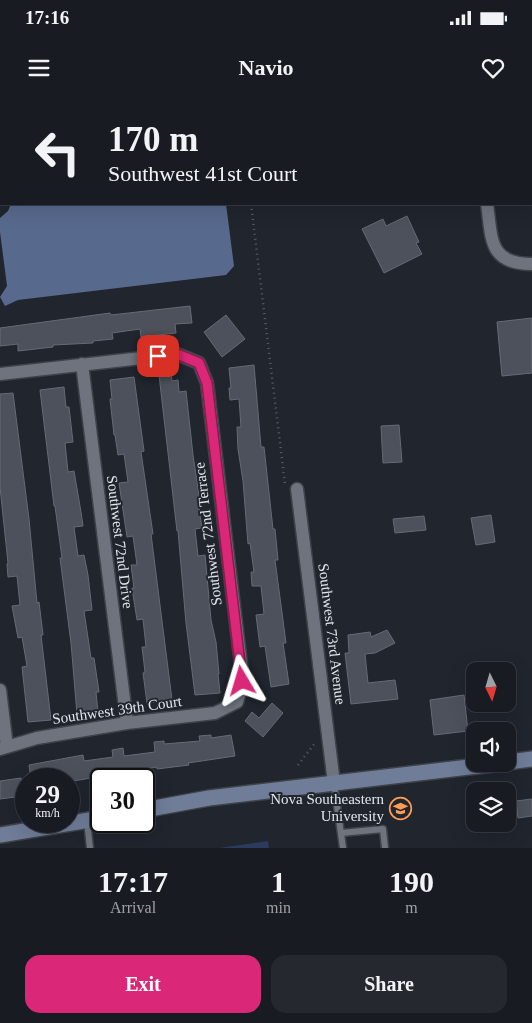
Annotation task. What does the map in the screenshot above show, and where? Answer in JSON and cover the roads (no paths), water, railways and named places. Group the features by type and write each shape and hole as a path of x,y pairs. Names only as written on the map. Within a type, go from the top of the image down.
{"street":[{"path":"487,205 492,239 498,253 507,260 532,264"},
{"name":"Southwest 72nd Terrace","path":"82,364 177,354 199,363 207,383 242,681 237,702"},
{"path":"0,374 82,364"},
{"name":"Southwest 72nd Drive","path":"82,364 127,723"},
{"name":"Southwest 73rd Avenue","path":"297,489 334,783"},
{"path":"0,690 3,748"},
{"name":"Southwest 39th Court","path":"3,748 37,738 127,723 215,713 237,702"},
{"path":"516,761 532,759"},
{"path":"155,808 209,798 466,767"},
{"path":"0,835 90,820"}],"lane":[{"path":"334,783 343,848"},
{"path":"342,833 382,829 385,848"},
{"path":"90,848 92,833"}],"place":[{"name":"Nova Southeastern University","path":"400,808"}]}
